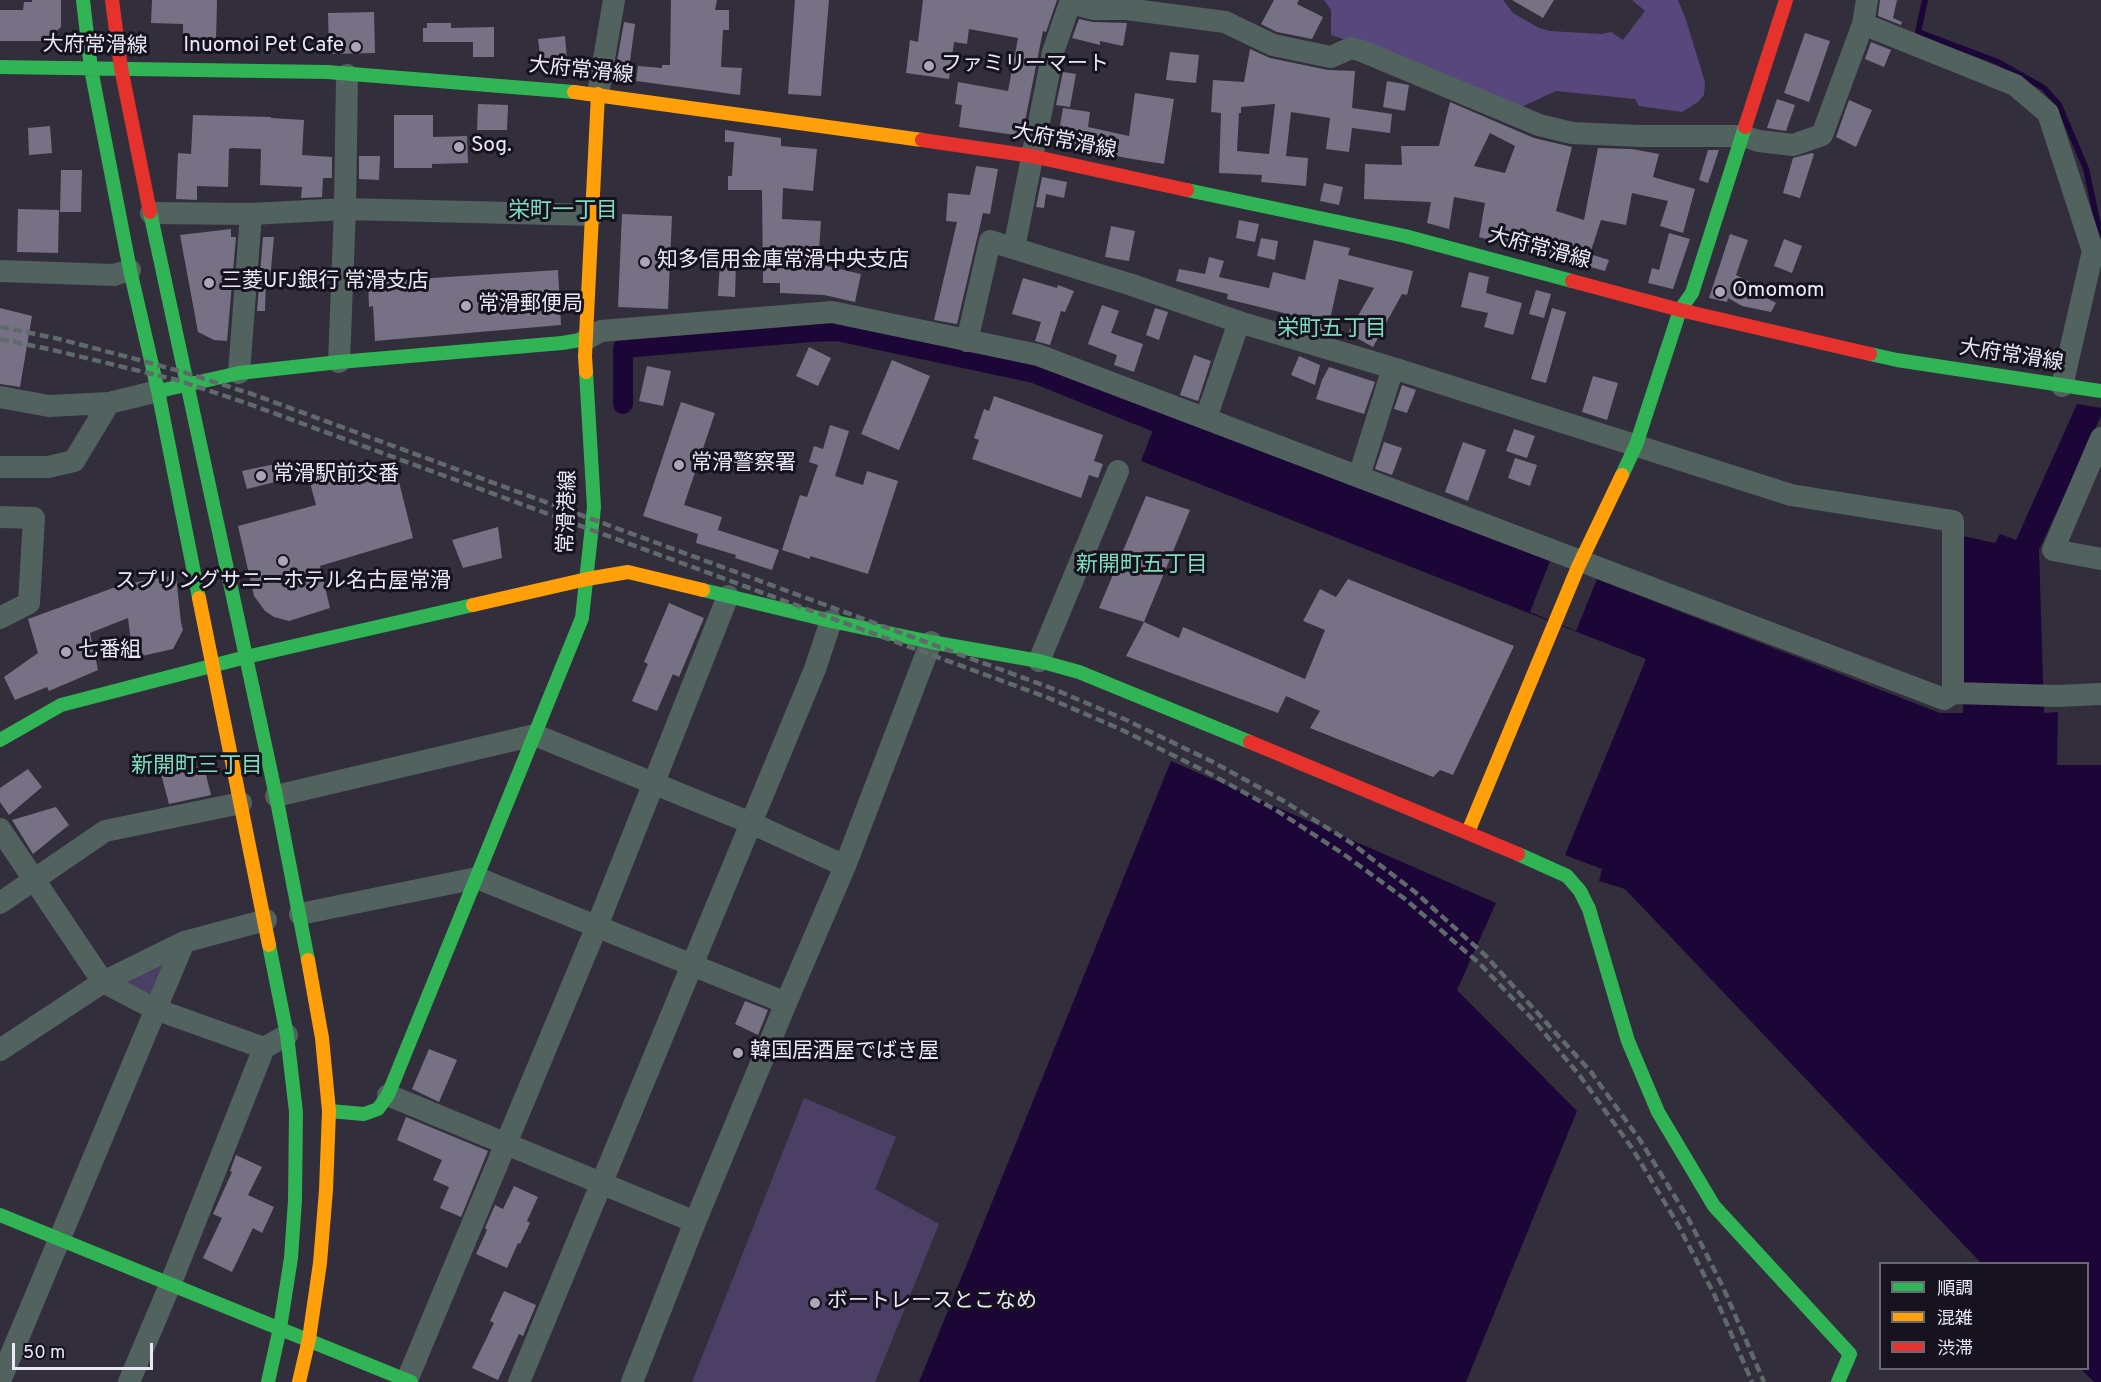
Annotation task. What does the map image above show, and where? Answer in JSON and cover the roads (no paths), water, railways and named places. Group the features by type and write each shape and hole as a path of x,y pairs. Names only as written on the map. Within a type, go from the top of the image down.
{"street":[{"path":"83,0 91,69 130,270 158,391 288,1035 296,1112 295,1200 291,1258 280,1328 268,1382"},
{"path":"112,0 121,68 150,213 276,796 322,1038 329,1111 326,1190 320,1263 309,1339 299,1382"},
{"path":"598,94 614,0"},
{"path":"1468,831 1579,564 1636,445 1680,310 1692,293 1786,0"},
{"path":"1014,248 1053,52 1071,2 1093,9 1127,9 1226,22 1273,45 1331,57 1351,48 1539,125 1572,133 1640,136 1743,136 1759,141 1793,145 1822,135 1863,24 1867,0"},
{"path":"1863,24 2015,85 2049,113 2096,250 2072,388"},
{"name":"大府常滑線","path":"0,67 327,72 598,94 1032,156 1406,236 1680,310 1897,360 2101,391"},
{"path":"339,362 347,75"},
{"name":"常滑港線","path":"598,94 585,356 594,507 587,579 628,572 831,621 1039,661 1079,672 1468,831 1567,876 1580,891 1589,909 1628,1041 1658,1112 1714,1206 1850,1354 1838,1382"},
{"path":"150,213 251,214 345,209 593,215"},
{"path":"239,373 251,214"},
{"path":"967,340 990,241 1129,284 1239,322 1393,368 1791,495 1953,521 1953,693"},
{"path":"0,271 114,275 130,270"},
{"path":"0,397 50,406 109,403 239,373 562,343 586,339 601,331 832,312 1038,355 1359,476 1579,564 1944,699 1953,693 2058,696 2101,694"},
{"path":"1206,418 1239,322"},
{"path":"1359,476 1393,368"},
{"path":"0,467 48,467 74,461 109,403"},
{"path":"2101,438 2053,550 2101,559"},
{"path":"1039,661 1118,471"},
{"path":"0,517 34,518 29,603 0,618"},
{"path":"0,740 61,705 246,657 587,579 582,618 388,1095 378,1109 364,1114 329,1111"},
{"path":"0,1215 409,1381 597,926 728,596"},
{"path":"519,1382 815,669 831,621"},
{"path":"632,1382 694,1222 845,866 931,642"},
{"path":"276,796 535,735 751,823 845,866"},
{"path":"0,903 105,831 241,803"},
{"path":"0,829 103,982 155,1009 264,1048"},
{"path":"300,914 477,878 786,1003"},
{"path":"2,1053 103,982 184,942 266,920"},
{"path":"0,1381 184,942"},
{"path":"129,1382 264,1048 288,1035"},
{"path":"388,1095 694,1222"}],"waterway":[{"path":"1925,0 1918,32 1998,62 2044,88 2059,105 2086,169 2101,238"},
{"path":"623,404 623,348 837,331 1034,373 1181,432"}],"railway":[{"path":"0,327 55,338 128,357 252,394 1051,688 1124,719 1211,761 1282,800 1350,842 1415,892 1486,956 1591,1072 1640,1140 1688,1218 1723,1287 1764,1382"},
{"path":"0,339 177,380 249,404 1046,697 1120,729 1205,771 1276,810 1342,853 1405,899 1480,964 1536,1023 1580,1076 1632,1148 1677,1223 1714,1294 1752,1382"}],"place":[{"name":"Inuomoi Pet Cafe","path":"356,47"},
{"name":"ファミリーマート","path":"929,66"},
{"name":"Sog.","path":"459,147"},
{"name":"知多信用金庫常滑中央支店","path":"645,262"},
{"name":"三菱UFJ銀行 常滑支店","path":"209,283"},
{"name":"Omomom","path":"1720,292"},
{"name":"常滑郵便局","path":"466,306"},
{"name":"常滑警察署","path":"679,465"},
{"name":"常滑駅前交番","path":"261,476"},
{"name":"スプリングサニーホテル名古屋常滑","path":"283,561"},
{"name":"七番組","path":"66,652"},
{"name":"韓国居酒屋でばき屋","path":"738,1053"},
{"name":"ボートレースとこなめ","path":"815,1303"}],"district":[{"name":"栄町一丁目","path":"563,213"},
{"name":"栄町五丁目","path":"1332,331"},
{"name":"新開町五丁目","path":"1142,567"},
{"name":"新開町三丁目","path":"197,768"}]}
